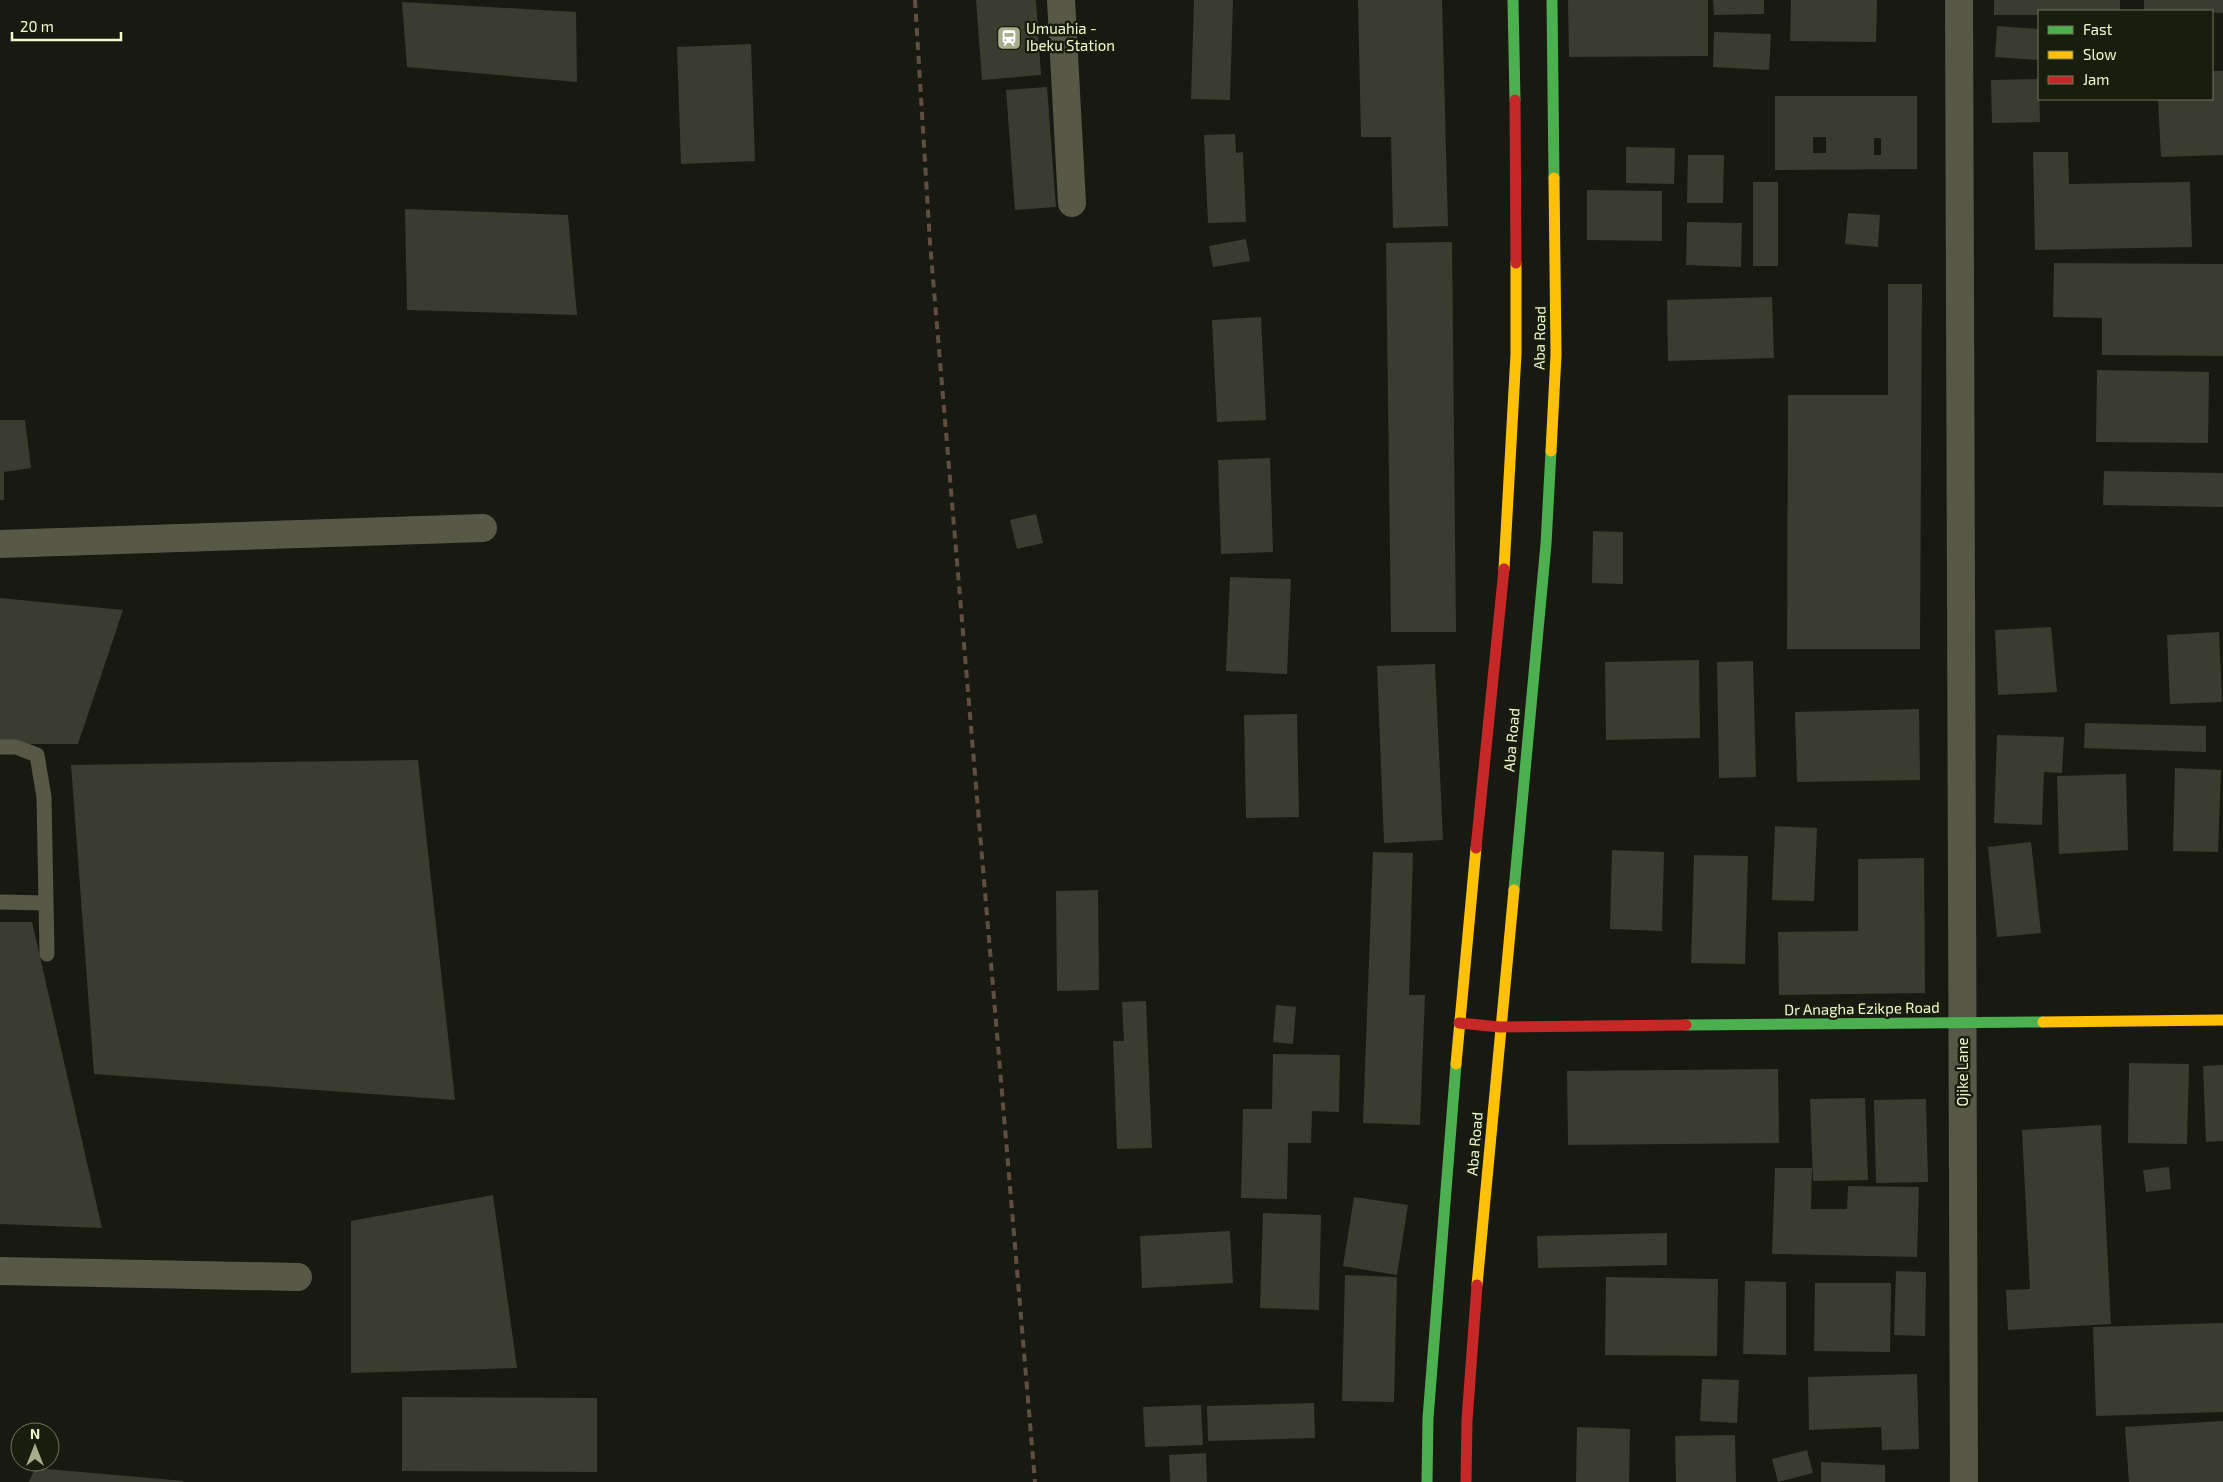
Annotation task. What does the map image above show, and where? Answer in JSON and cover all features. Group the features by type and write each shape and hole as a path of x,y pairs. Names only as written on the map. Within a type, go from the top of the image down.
{"main road":[{"name":"Aba Road","path":"1427,1482 1428,1418 1459,1023 1507,542 1516,354 1516,144 1513,0"},
{"name":"Aba Road","path":"1466,1482 1467,1420 1500,1027 1546,544 1555,375 1556,144 1552,0"},
{"name":"Dr Anagha Ezikpe Road","path":"1459,1023 1500,1027 2223,1020"}],"street":[{"path":"1061,0 1072,203"},
{"name":"Ojike Lane","path":"1959,0 1964,1482"},
{"path":"0,544 483,528"},
{"path":"0,1272 298,1277"}],"lane":[{"path":"0,747 16,747 37,755 44,797 47,954"},
{"path":"0,902 45,903"}],"building":[{"name":"Umuahia - Ibeku Station","path":"976,0 1036,0 1041,75 982,80"},
{"path":"1194,0 1233,0 1230,100 1191,99"},
{"path":"1358,0 1442,0 1448,226 1393,228 1391,137 1361,137"},
{"path":"1568,0 1708,0 1708,56 1569,57"},
{"path":"1713,0 1764,0 1764,14 1714,15"},
{"path":"1791,0 1877,0 1876,42 1790,41"},
{"path":"1994,0 2120,0 2120,10 2038,10 2038,15 1994,15"},
{"path":"2144,0 2223,0 2223,13 2213,13 2213,10 2144,10"},
{"path":"402,2 576,12 577,82 407,67"},
{"path":"1997,26 2038,29 2038,60 1995,57"},
{"path":"1714,32 1771,34 1769,70 1713,67"},
{"path":"751,44 755,161 681,164 677,47"},
{"path":"2213,71 2223,71 2223,155 2161,157 2158,100 2213,100"},
{"path":"2038,79 2040,122 1992,123 1991,80"},
{"path":"1047,87 1056,207 1015,210 1006,90"},
{"path":"1775,96 1917,96 1917,169 1775,170","holes":["1813,137 1826,137 1826,153 1813,153","1874,138 1881,138 1881,155 1874,155"]},
{"path":"1235,134 1236,153 1243,152 1246,222 1208,223 1204,135"},
{"path":"1626,147 1675,148 1674,184 1626,183"},
{"path":"2033,152 2068,152 2069,184 2190,182 2192,247 2035,250"},
{"path":"1688,155 1724,155 1723,203 1687,203"},
{"path":"1753,182 1778,182 1778,266 1753,266"},
{"path":"1587,190 1662,191 1662,241 1587,240"},
{"path":"405,209 568,215 577,315 407,310"},
{"path":"1848,213 1880,215 1878,247 1845,244"},
{"path":"1687,222 1742,223 1741,267 1686,265"},
{"path":"1246,239 1250,261 1213,267 1209,246"},
{"path":"1452,242 1456,632 1391,632 1386,243"},
{"path":"2054,263 2223,264 2223,356 2102,355 2102,318 2053,317"},
{"path":"1888,284 1922,284 1920,649 1787,649 1788,395 1888,395"},
{"path":"1772,297 1774,358 1668,361 1667,300"},
{"path":"1261,317 1266,420 1217,422 1212,320"},
{"path":"2097,370 2209,372 2208,443 2096,442"},
{"path":"0,420 25,420 31,468 4,472 4,500 0,500"},
{"path":"1270,458 1273,552 1221,554 1218,460"},
{"path":"2104,471 2223,473 2223,507 2103,505"},
{"path":"1036,514 1043,543 1017,549 1010,520"},
{"path":"1593,531 1623,532 1623,584 1592,583"},
{"path":"1230,577 1291,579 1287,674 1226,671"},
{"path":"0,598 123,610 78,744 0,744"},
{"path":"2051,627 2057,692 1998,695 1995,630"},
{"path":"2219,632 2222,702 2170,704 2167,635"},
{"path":"1699,660 1700,738 1606,740 1605,662"},
{"path":"1753,661 1756,777 1719,778 1717,662"},
{"path":"1435,664 1443,840 1384,843 1377,666"},
{"path":"1919,709 1920,780 1797,782 1795,712"},
{"path":"1297,714 1299,817 1246,818 1244,715"},
{"path":"2085,723 2206,726 2206,752 2084,748"},
{"path":"1997,735 2064,737 2062,773 2044,772 2042,825 1994,823"},
{"path":"418,760 455,1100 94,1074 71,765"},
{"path":"2175,768 2221,770 2218,852 2173,851"},
{"path":"2126,774 2128,850 2059,854 2057,776"},
{"path":"1775,826 1817,828 1814,901 1772,900"},
{"path":"2031,842 2041,933 1997,937 1988,847"},
{"path":"1612,850 1664,852 1662,931 1610,929"},
{"path":"1373,852 1413,853 1409,995 1425,995 1420,1125 1363,1123"},
{"path":"1694,855 1748,856 1745,964 1691,963"},
{"path":"1924,858 1925,993 1779,995 1778,932 1858,931 1858,859"},
{"path":"1098,890 1099,990 1057,991 1056,891"},
{"path":"0,922 32,922 102,1228 0,1224"},
{"path":"1146,1001 1152,1148 1117,1149 1113,1041 1124,1041 1122,1002"},
{"path":"1276,1005 1296,1007 1293,1044 1273,1042"},
{"path":"1273,1054 1340,1055 1339,1112 1312,1111 1311,1143 1288,1143 1287,1199 1241,1198 1243,1109 1272,1109"},
{"path":"2129,1063 2189,1064 2187,1144 2128,1143"},
{"path":"2223,1065 2223,1141 2206,1142 2203,1066"},
{"path":"1778,1069 1779,1143 1568,1145 1567,1071"},
{"path":"1865,1098 1868,1180 1813,1181 1810,1099"},
{"path":"1926,1099 1928,1182 1876,1183 1874,1100"},
{"path":"2101,1125 2111,1324 2008,1330 2006,1290 2030,1289 2022,1130"},
{"path":"2169,1167 2171,1189 2146,1192 2143,1170"},
{"path":"1775,1168 1812,1168 1811,1209 1847,1209 1848,1186 1919,1187 1917,1257 1772,1254"},
{"path":"493,1195 517,1368 351,1373 351,1221"},
{"path":"1354,1197 1408,1205 1397,1275 1343,1266"},
{"path":"1263,1213 1321,1215 1319,1310 1260,1308"},
{"path":"1230,1231 1233,1283 1142,1288 1140,1236"},
{"path":"1667,1233 1667,1265 1538,1268 1537,1236"},
{"path":"1896,1271 1926,1272 1925,1336 1894,1335"},
{"path":"1345,1275 1397,1277 1394,1402 1342,1401"},
{"path":"1606,1277 1718,1279 1717,1356 1605,1355"},
{"path":"1745,1281 1786,1282 1786,1355 1743,1354"},
{"path":"1815,1283 1891,1283 1890,1352 1814,1351"},
{"path":"2223,1323 2223,1412 2096,1416 2093,1327"},
{"path":"1917,1374 1919,1449 1882,1450 1881,1427 1809,1430 1808,1377"},
{"path":"1702,1379 1739,1380 1737,1423 1700,1421"},
{"path":"402,1397 597,1398 597,1472 402,1471"},
{"path":"1314,1403 1315,1438 1208,1441 1207,1406"},
{"path":"1201,1405 1203,1445 1145,1447 1143,1407"},
{"path":"2223,1421 2223,1482 2129,1482 2125,1427"},
{"path":"1577,1427 1630,1429 1629,1482 1576,1482"},
{"path":"1735,1435 1736,1482 1676,1482 1675,1436"},
{"path":"1807,1450 1813,1473 1778,1482 1772,1459"},
{"path":"1206,1453 1207,1482 1170,1482 1169,1455"},
{"path":"1821,1462 1885,1465 1885,1482 1821,1482"},
{"path":"60,1470 184,1481 183,1482 29,1482 33,1472 60,1472"}],"railway":[{"path":"915,0 930,243 1035,1482"}],"traffic: fast":[{"path":"1513,0 1515,100"},
{"path":"1552,0 1554,178"},
{"path":"1514,890 1546,544 1551,451"},
{"path":"1686,1025 2043,1022"},
{"path":"1427,1482 1428,1418 1456,1064"}],"traffic: slow":[{"path":"1551,451 1556,355 1554,178"},
{"path":"1504,569 1516,354 1516,263"},
{"path":"1456,1064 1476,848"},
{"path":"1477,1285 1514,890"},
{"path":"2043,1022 2223,1020"}],"traffic: jam":[{"path":"1515,100 1516,263"},
{"path":"1476,848 1504,569"},
{"path":"1459,1023 1500,1027 1686,1025"},
{"path":"1466,1482 1467,1420 1477,1285"}],"place":[{"name":"Umuahia - Ibeku Station","path":"1009,38"}]}
